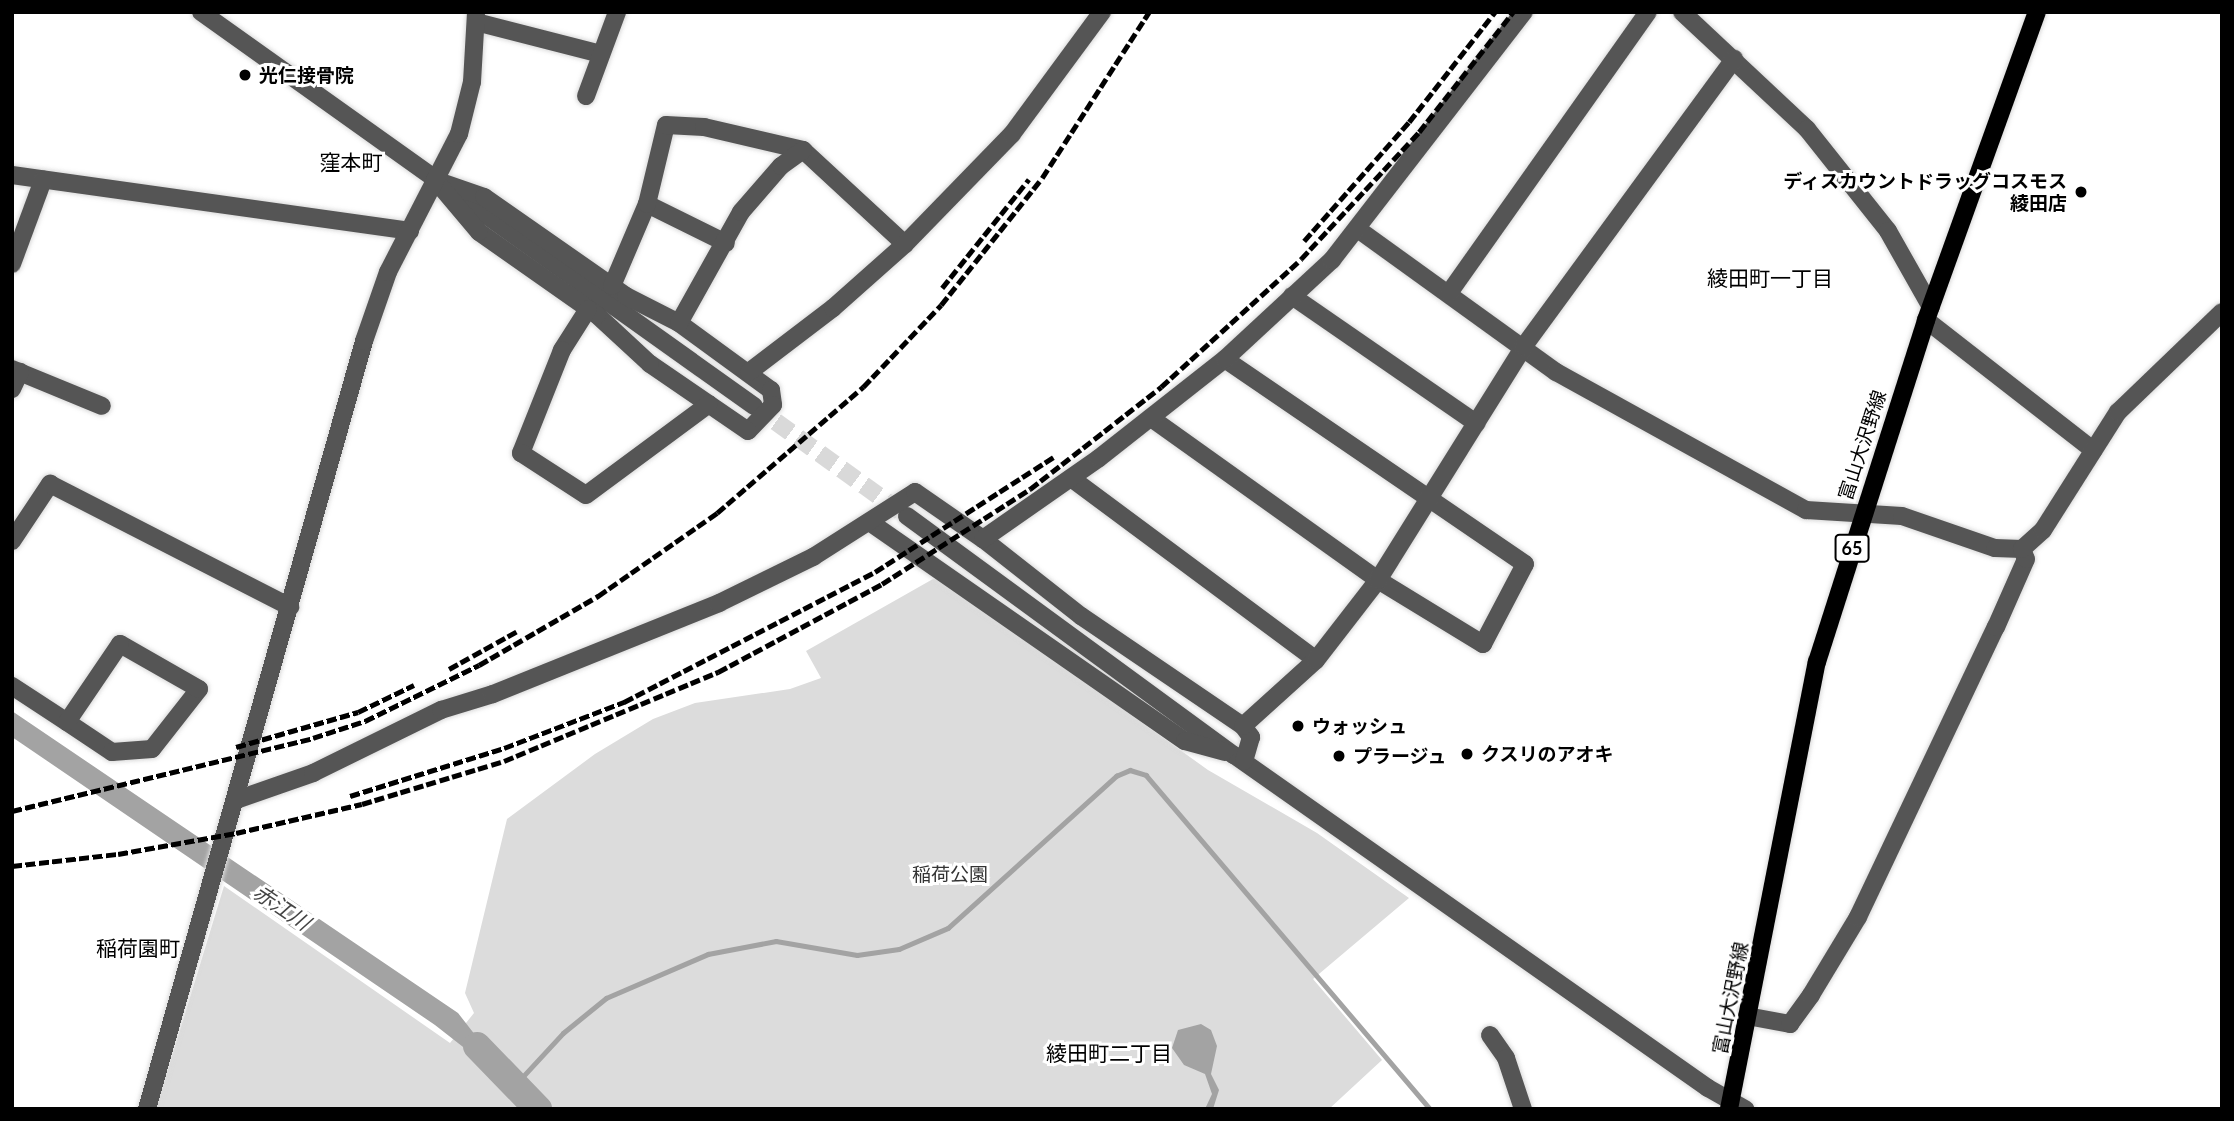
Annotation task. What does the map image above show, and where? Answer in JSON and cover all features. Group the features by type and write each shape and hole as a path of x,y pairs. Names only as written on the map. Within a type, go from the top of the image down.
{"main road":[{"name":"富山大沢野線","path":"1735,1106 1747,1016 1817,662 1862,514 1929,314 2037,12"}],"street":[{"path":"201,12 754,406"},
{"path":"586,96 617,12"},
{"path":"983,539 1071,478 1150,418 1225,359 1292,296 1359,230 1524,12"},
{"path":"1449,293 1648,12"},
{"path":"1682,12 1807,129 1854,185 1907,261 1929,314 2093,450"},
{"path":"749,372 833,307 905,244 1012,134 1096,15"},
{"path":"148,1109 364,341 388,272 459,134 472,82 476,17 601,54"},
{"path":"1243,726 1316,660 1378,580 1524,346 1734,59"},
{"path":"612,286 647,204 666,125 704,127 803,150 905,244"},
{"path":"679,323 741,212 781,166 803,150"},
{"path":"12,176 410,231"},
{"path":"12,264 43,180"},
{"path":"435,180 484,197 612,286 679,323 771,390 773,405 748,431 650,364 588,309 479,232 435,180"},
{"path":"647,204 726,243"},
{"path":"1359,230 1524,346 1556,372 1806,510 1902,516 1994,548 2022,549 2043,530 2118,412 2222,312"},
{"path":"1292,296 1476,423"},
{"path":"588,309 562,350 521,453 586,495 709,404"},
{"path":"1150,418 1378,580 1483,644 1525,564 1428,501 1225,359"},
{"path":"12,389 16,370 102,406"},
{"path":"1071,478 1316,660"},
{"path":"12,541 50,484 290,607"},
{"path":"236,800 313,773 441,710 493,694 719,603 871,523 915,492 983,539 1082,616 1243,726 1251,737 1239,758"},
{"path":"907,516 1239,758 1735,1106"},
{"path":"871,523 1185,741 1239,758"},
{"path":"1747,1016 1790,1024 1835,959 1996,627 2026,559 2022,549"},
{"path":"12,686 112,752 152,749 200,690 120,644 67,722"},
{"path":"1490,1035 1506,1058 1523,1109"}],"green space":[{"name":"稲荷公園","path":"933,579 941,579 1208,770 1317,833 1409,898 1313,979 1382,1060 1329,1109 156,1109 224,886 450,1043 474,1013 465,993 507,819 595,754 653,719 695,703 790,689 821,678 806,651"}],"water":[{"path":"12,711 458,1013 518,1090 435,1025 12,737"},
{"path":"1201,1024 1211,1030 1217,1046 1211,1074 1219,1090 1213,1109 1205,1109 1212,1094 1205,1074 1184,1065 1172,1048 1178,1030"}],"waterway":[{"path":"516,1084 563,1033 606,998 708,954 776,941 857,955 899,949 948,928 1116,776 1130,770 1146,775 1430,1109"},
{"name":"赤江川","path":"477,1046 538,1109"}],"tunnel":[{"path":"754,406 905,515"}],"railway":[{"path":"12,811 313,738 365,721 479,665 598,596 717,513 863,387 941,305 1042,178 1149,12"},
{"path":"1304,241 1409,122 1495,12"},
{"path":"12,866 118,854 236,833 362,804 504,761 718,672 882,584 1030,489 1161,387 1301,259 1419,132 1513,12"},
{"path":"942,288 1029,179"},
{"path":"350,796 504,748 624,702 875,572 1055,456"},
{"path":"449,669 519,630"},
{"path":"236,747 358,712 414,685"}],"place":[{"name":"光仁接骨院","path":"245,75"},
{"name":"ディスカウントドラッグコスモス 綾田店","path":"2081,192"},
{"name":"ウォッシュ","path":"1298,726"},
{"name":"クスリのアオキ","path":"1467,754"},
{"name":"プラージュ","path":"1339,756"}],"district":[{"name":"窪本町","path":"351,162"},
{"name":"綾田町一丁目","path":"1770,278"},
{"name":"稲荷園町","path":"138,948"},
{"name":"綾田町二丁目","path":"1109,1053"}]}
